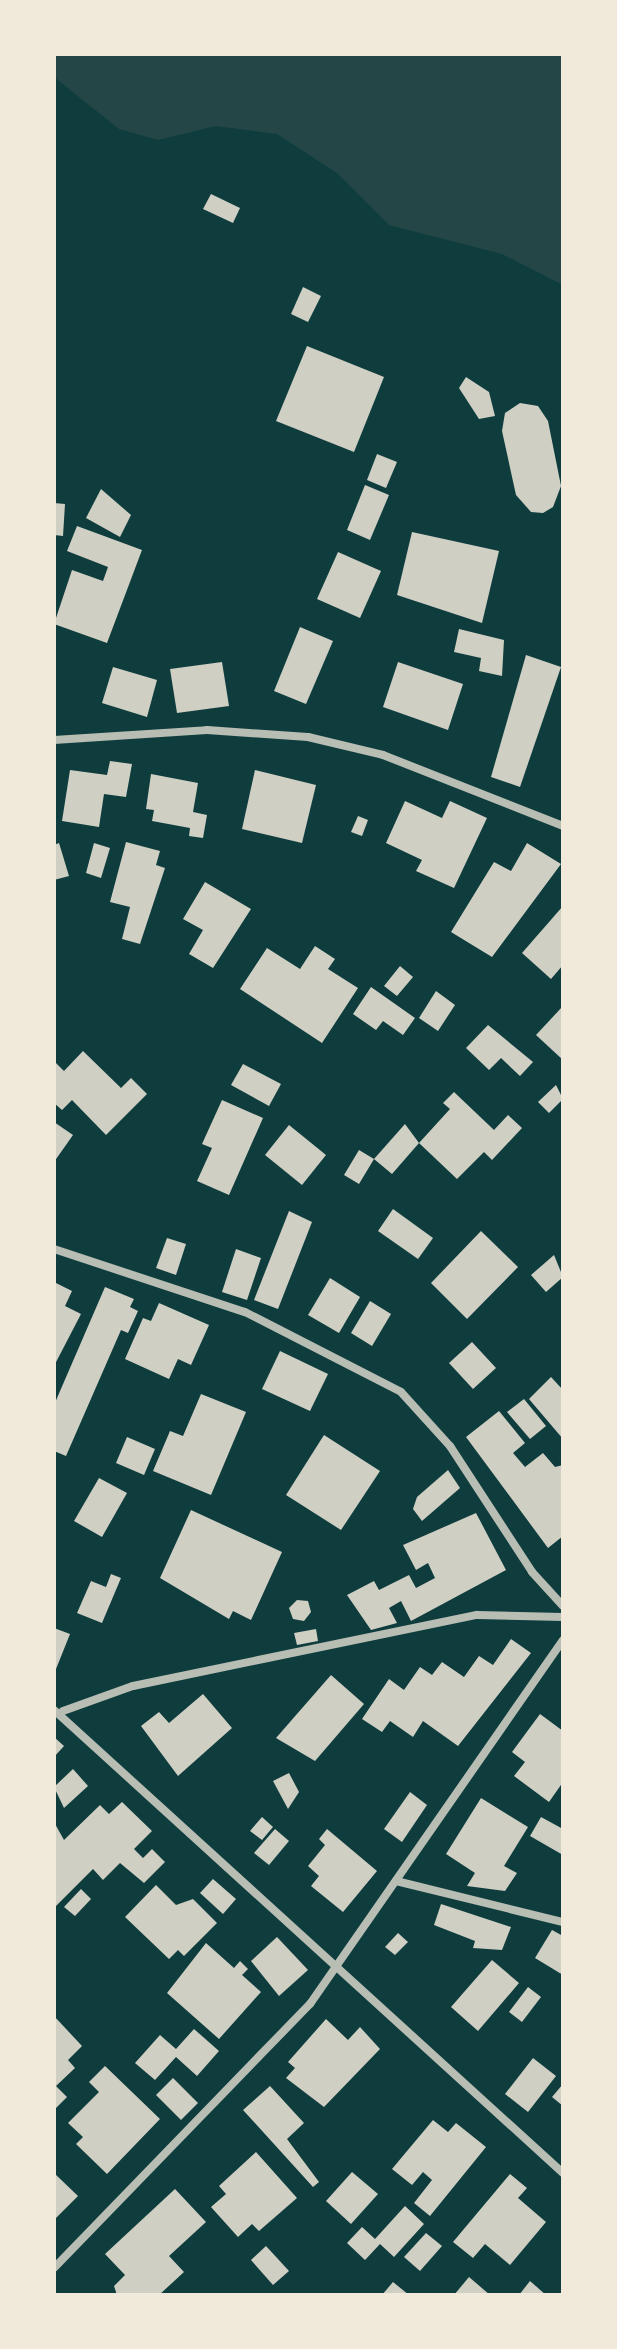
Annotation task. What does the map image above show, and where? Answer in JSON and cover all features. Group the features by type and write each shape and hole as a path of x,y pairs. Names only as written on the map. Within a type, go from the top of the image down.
{"street":[{"path":"54,740 207,730 308,737 383,755 563,826"},
{"path":"54,1249 245,1312 401,1392 450,1446 532,1572 563,1606"},
{"path":"563,1617 477,1615 133,1686 58,1711 563,2173"},
{"path":"54,2268 162,2164 340,1967 563,1640"},
{"path":"396,1881 563,1922"}],"shaded area":[{"path":"54,54 563,54 563,285 502,254 389,225 337,173 277,134 216,126 158,140 119,129 54,77"}],"building":[{"path":"211,194 240,208 233,223 203,209"},
{"path":"303,287 321,296 308,322 291,314"},
{"path":"307,346 384,377 354,452 276,421"},
{"path":"466,377 489,392 495,416 479,419 459,388"},
{"path":"520,403 538,406 548,421 561,486 553,507 543,513 531,512 516,495 502,431 505,413"},
{"path":"377,454 397,462 386,488 367,480"},
{"path":"365,485 389,495 370,540 347,530"},
{"path":"101,489 131,515 120,537 86,518"},
{"path":"54,503 65,504 63,536 54,535"},
{"path":"77,526 142,550 107,643 54,624 72,570 103,581 108,567 67,551"},
{"path":"412,532 499,551 482,623 397,595"},
{"path":"338,552 381,571 360,618 317,599"},
{"path":"300,627 333,641 306,704 274,691"},
{"path":"459,629 504,640 502,676 479,671 481,658 454,652"},
{"path":"526,655 561,667 520,787 491,777"},
{"path":"222,662 229,706 177,713 170,669"},
{"path":"398,662 463,684 448,730 383,707"},
{"path":"113,667 157,680 147,717 102,703"},
{"path":"110,761 132,764 126,797 104,794 99,827 62,821 70,770 107,775"},
{"path":"255,770 316,785 302,843 242,829"},
{"path":"151,774 198,783 193,812 207,815 203,838 189,836 190,828 152,821 154,810 146,809"},
{"path":"405,801 442,818 450,801 487,818 454,888 416,871 422,860 386,843"},
{"path":"358,816 368,820 362,836 351,832"},
{"path":"126,842 160,851 156,865 165,868 140,944 122,939 130,907 110,902"},
{"path":"59,843 69,876 54,880 54,845"},
{"path":"94,843 110,848 101,878 86,873"},
{"path":"527,843 561,864 492,957 451,932 494,862 511,871"},
{"path":"205,882 251,909 213,968 189,954 203,930 183,919"},
{"path":"563,906 563,965 551,979 522,953"},
{"path":"315,946 335,959 328,969 358,988 322,1043 240,989 267,948 300,969"},
{"path":"400,966 413,977 397,996 384,986"},
{"path":"371,987 415,1018 403,1035 383,1021 376,1030 353,1014"},
{"path":"436,991 455,1005 438,1031 419,1018"},
{"path":"563,1006 563,1060 536,1035"},
{"path":"488,1025 533,1062 520,1076 501,1058 489,1070 466,1048"},
{"path":"83,1051 121,1088 131,1078 147,1094 106,1135 72,1100 62,1110 54,1103 54,1061 64,1071"},
{"path":"243,1064 281,1084 269,1106 231,1085"},
{"path":"556,1085 563,1099 549,1113 538,1102"},
{"path":"454,1092 494,1130 508,1115 522,1128 492,1160 484,1152 457,1179 419,1143 450,1109 443,1103"},
{"path":"222,1100 263,1118 229,1195 197,1181 212,1148 202,1144"},
{"path":"54,1122 73,1135 54,1162"},
{"path":"405,1124 419,1143 392,1174 374,1159"},
{"path":"289,1125 326,1155 302,1185 265,1155"},
{"path":"359,1150 374,1159 359,1184 344,1175"},
{"path":"393,1209 433,1238 418,1259 378,1231"},
{"path":"289,1211 312,1222 278,1309 254,1300"},
{"path":"481,1231 518,1267 467,1319 431,1283"},
{"path":"167,1238 186,1244 176,1275 156,1268"},
{"path":"236,1249 261,1258 247,1300 222,1292"},
{"path":"554,1255 563,1277 546,1292 531,1275"},
{"path":"330,1278 360,1297 339,1333 308,1315"},
{"path":"54,1282 72,1291 65,1306 81,1314 54,1366"},
{"path":"105,1287 134,1299 130,1307 138,1311 128,1333 121,1330 66,1456 54,1451 54,1405"},
{"path":"370,1301 391,1314 372,1346 351,1333"},
{"path":"159,1303 209,1325 191,1365 178,1359 169,1379 125,1359 143,1318 151,1321"},
{"path":"472,1342 496,1368 473,1389 449,1363"},
{"path":"280,1351 328,1374 310,1411 262,1389"},
{"path":"551,1377 563,1390 563,1439 529,1399"},
{"path":"201,1394 246,1412 211,1495 153,1471 170,1431 183,1436"},
{"path":"524,1399 546,1426 530,1439 507,1412"},
{"path":"499,1411 525,1443 513,1453 525,1467 543,1453 555,1467 563,1465 563,1536 548,1548 466,1437"},
{"path":"324,1435 380,1471 341,1530 286,1495"},
{"path":"127,1437 155,1449 144,1475 116,1463"},
{"path":"448,1470 460,1488 422,1521 413,1509 417,1497"},
{"path":"99,1478 127,1493 102,1537 74,1521"},
{"path":"191,1510 282,1552 251,1620 233,1611 229,1619 160,1578"},
{"path":"476,1513 506,1570 411,1621 401,1601 389,1608 397,1623 371,1630 347,1595 374,1581 379,1590 409,1575 416,1588 435,1578 428,1563 416,1570 403,1545"},
{"path":"111,1574 121,1578 102,1623 77,1613 91,1581 106,1587"},
{"path":"297,1600 308,1601 311,1612 304,1621 293,1619 289,1608"},
{"path":"54,1628 70,1634 54,1674"},
{"path":"316,1629 318,1641 297,1645 294,1633"},
{"path":"511,1639 531,1653 458,1746 423,1721 413,1737 390,1721 382,1732 362,1719 389,1679 404,1690 420,1667 432,1675 442,1662 464,1677 479,1656 493,1665"},
{"path":"331,1675 364,1704 315,1761 276,1738"},
{"path":"203,1694 232,1728 178,1776 141,1726 159,1712 169,1723"},
{"path":"540,1714 563,1731 563,1782 549,1802 514,1776 525,1762 512,1752"},
{"path":"54,1737 64,1746 54,1757"},
{"path":"73,1769 88,1786 64,1808 54,1787"},
{"path":"289,1773 299,1792 288,1809 273,1781"},
{"path":"410,1792 427,1805 402,1842 384,1829"},
{"path":"481,1798 528,1827 504,1866 517,1873 505,1891 467,1886 475,1873 446,1854"},
{"path":"122,1802 152,1831 134,1849 143,1858 152,1849 165,1862 144,1883 120,1863 103,1880 93,1869 56,1906 54,1822 64,1840 100,1805 109,1814"},
{"path":"262,1817 273,1827 262,1840 250,1831"},
{"path":"541,1817 563,1829 563,1855 530,1836"},
{"path":"275,1829 289,1841 269,1865 254,1853"},
{"path":"327,1829 377,1871 343,1912 311,1886 319,1876 308,1866 325,1845 319,1839"},
{"path":"213,1879 236,1899 223,1914 200,1893"},
{"path":"156,1885 176,1905 193,1899 217,1923 184,1956 178,1950 169,1959 125,1917"},
{"path":"81,1889 91,1899 75,1916 64,1907"},
{"path":"441,1904 511,1927 502,1950 473,1948 475,1941 434,1925"},
{"path":"552,1930 563,1936 563,1975 535,1958"},
{"path":"398,1933 408,1942 395,1955 385,1947"},
{"path":"277,1937 308,1970 279,1996 251,1961"},
{"path":"206,1943 234,1968 240,1961 248,1969 242,1975 261,1992 219,2039 167,1993"},
{"path":"492,1960 519,1983 478,2031 451,2007"},
{"path":"528,1987 541,1997 522,2022 509,2012"},
{"path":"54,2016 82,2046 68,2060 75,2068 56,2086 67,2097 54,2110"},
{"path":"326,2019 348,2040 360,2027 380,2049 324,2107 286,2078 295,2068 288,2062"},
{"path":"194,2029 219,2051 197,2076 176,2057 155,2080 135,2063 160,2035 176,2049"},
{"path":"533,2058 556,2076 528,2112 505,2094"},
{"path":"105,2066 160,2119 107,2174 76,2144 83,2137 68,2123 99,2092 89,2082"},
{"path":"173,2078 198,2103 181,2120 156,2095"},
{"path":"563,2084 563,2106 552,2097"},
{"path":"270,2086 304,2123 287,2139 319,2182 313,2187 243,2110"},
{"path":"433,2120 448,2132 456,2123 486,2147 430,2216 414,2203 432,2180 423,2172 412,2185 392,2169"},
{"path":"256,2152 297,2198 259,2231 252,2224 238,2237 211,2207 226,2194 219,2186"},
{"path":"352,2172 378,2194 351,2224 326,2201"},
{"path":"54,2173 78,2196 54,2220"},
{"path":"510,2174 527,2188 518,2198 546,2222 510,2265 485,2244 473,2258 453,2242"},
{"path":"175,2189 206,2222 169,2256 184,2272 159,2295 117,2295 114,2286 125,2275 105,2254"},
{"path":"405,2206 424,2224 394,2257 380,2244 365,2260 347,2243 362,2227 375,2239"},
{"path":"426,2233 442,2246 420,2271 404,2257"},
{"path":"266,2246 289,2271 273,2285 251,2260"},
{"path":"469,2277 490,2295 454,2295"},
{"path":"530,2281 546,2295 519,2295"},
{"path":"393,2282 409,2295 382,2295"}]}
